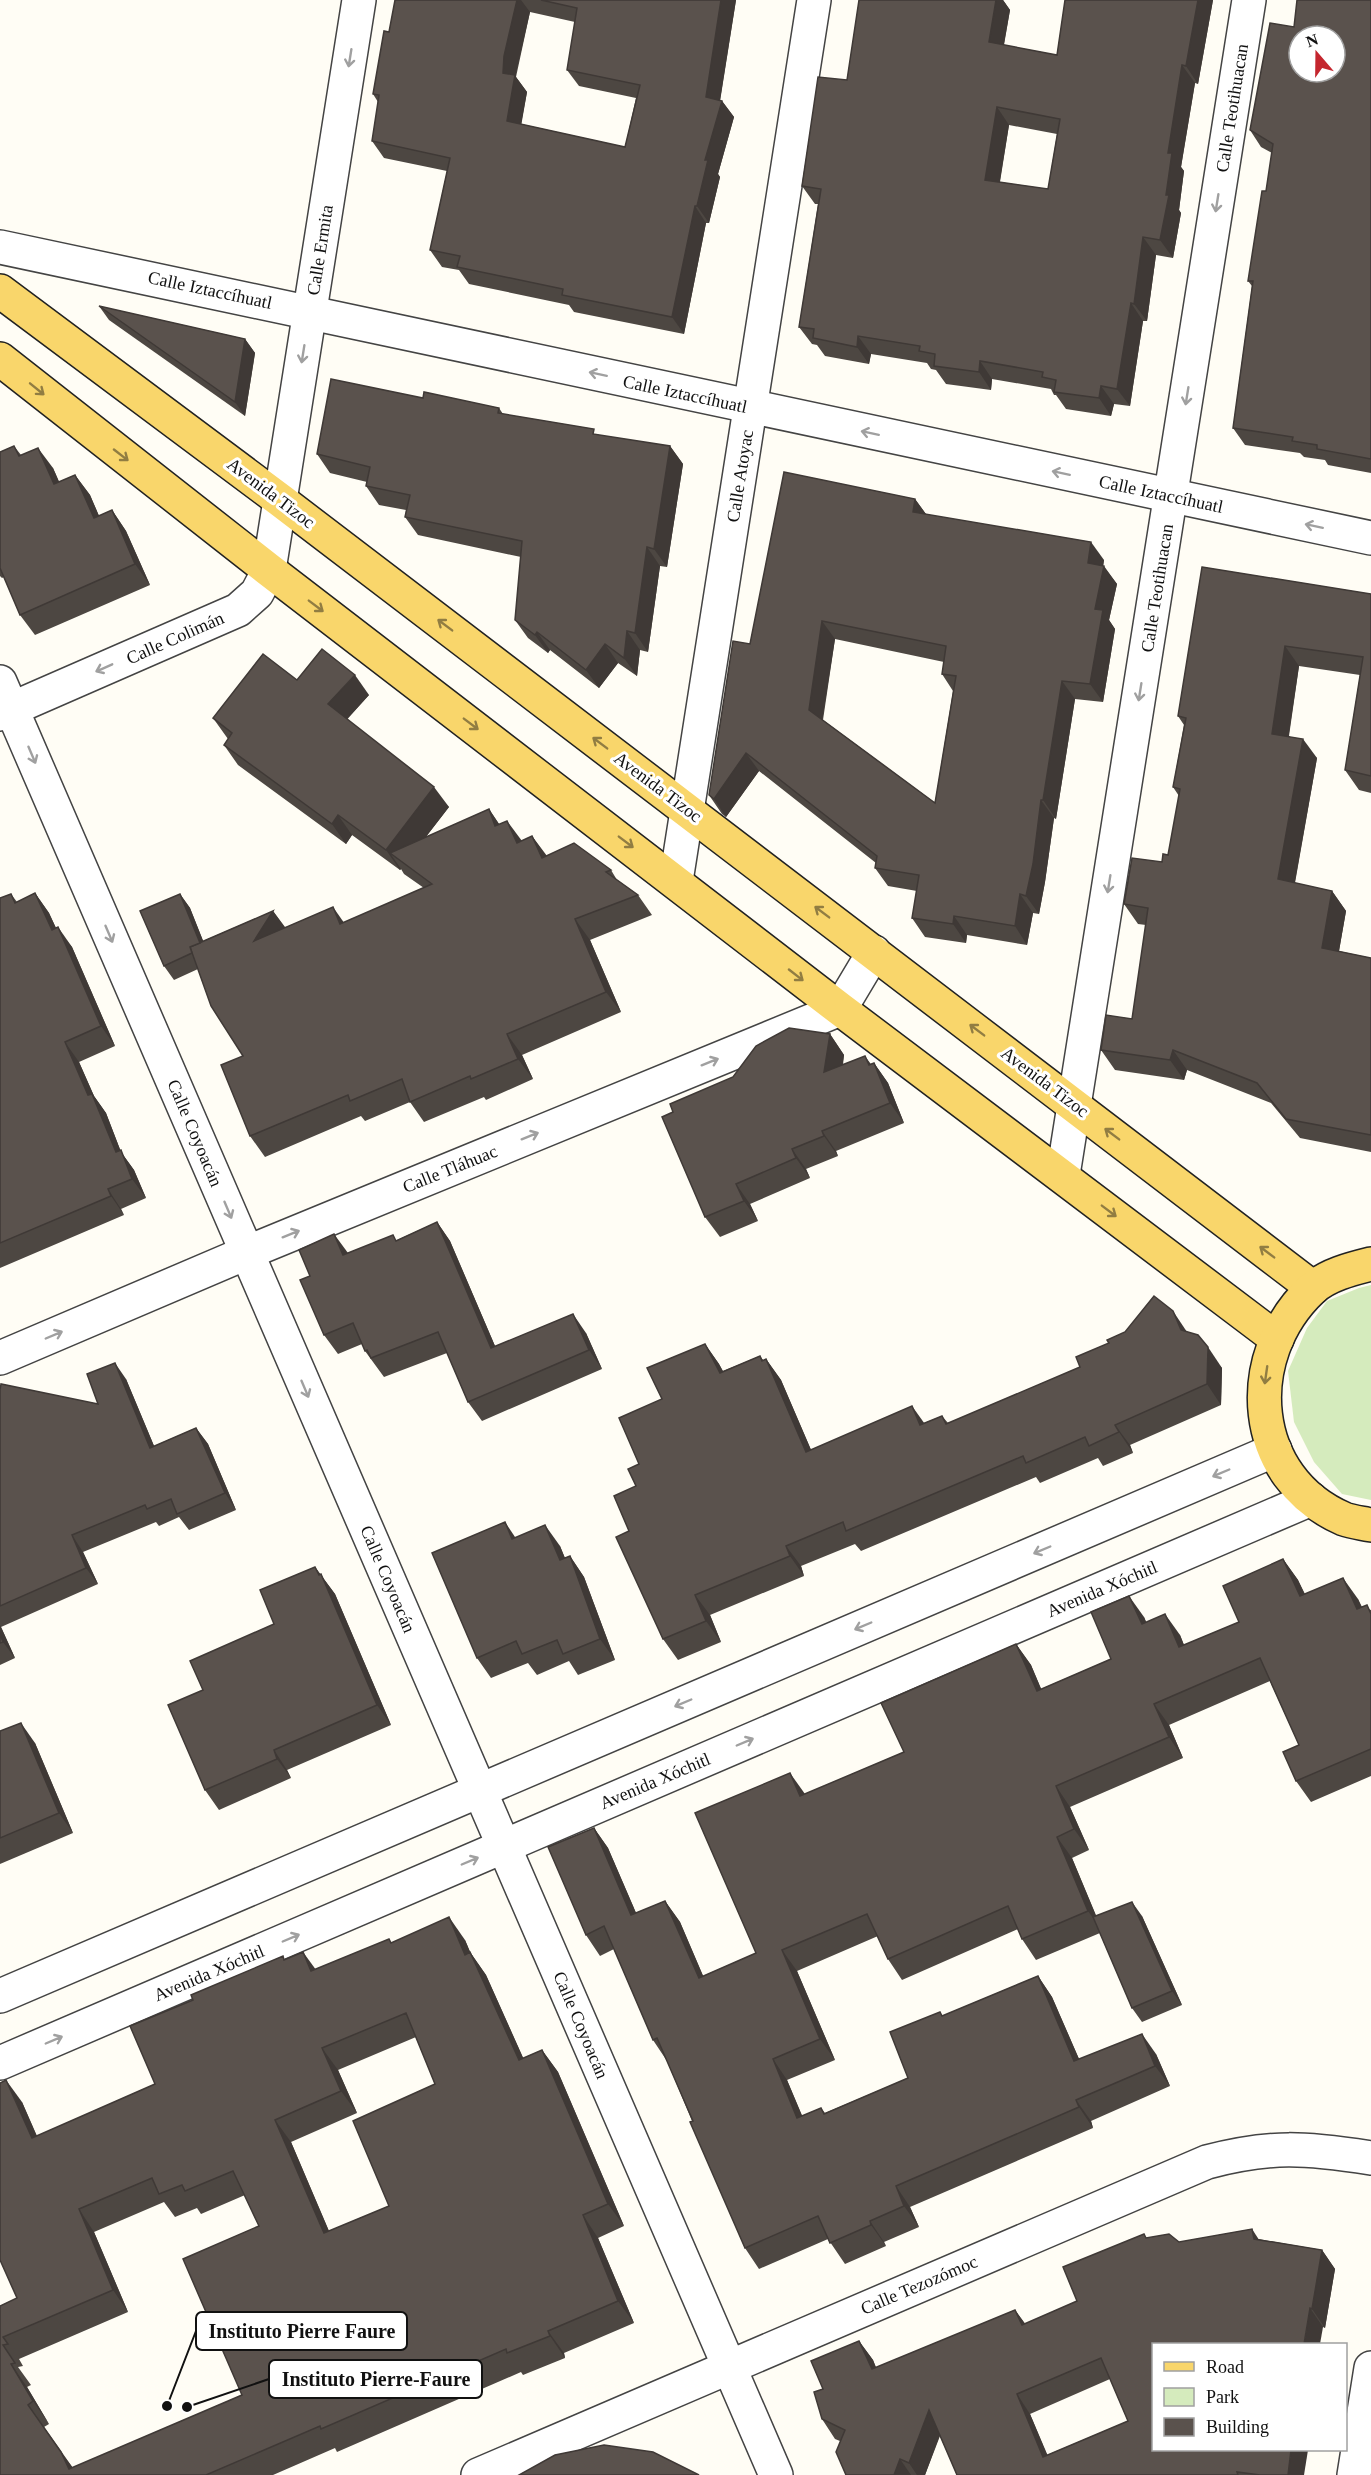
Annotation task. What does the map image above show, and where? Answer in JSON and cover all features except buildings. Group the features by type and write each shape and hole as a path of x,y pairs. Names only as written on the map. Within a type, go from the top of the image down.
{"main road":[{"name":"Avenida Tizoc","path":"0,291 687,809 1313,1288"},
{"path":"0,359 269,570 840,1009 1063,1175 1277,1339"},
{"path":"1371,1264 1344,1271 1313,1288 1292,1313 1277,1339 1265,1371 1263,1416 1275,1450 1287,1473 1311,1499 1345,1519 1371,1525"}],"street":[{"name":"Calle Ermita","path":"280,500 359,0"},
{"name":"Calle Atoyac","path":"676,881 814,0"},
{"name":"Calle Teotihuacan","path":"1063,1175 1249,0"},
{"name":"Calle Iztaccíhuatl","path":"0,247 1371,538"},
{"name":"Calle Colimán","path":"4,702 238,610 256,593 269,570 280,500"},
{"name":"Calle Coyoacán","path":"4,702 246,1252 776,2475"},
{"path":"840,1009 874,952"},
{"name":"Calle Tláhuac","path":"0,1358 246,1252 840,1009"},
{"path":"0,1996 1275,1450"},
{"name":"Avenida Xóchitl","path":"0,2063 1311,1499"},
{"name":"Calle Tezozómoc","path":"478,2475 1207,2162 1243,2153 1305,2148 1371,2158"},
{"path":"1353,2475 1371,2367"}],"green space":[{"path":"1371,1285 1371,1500 1342,1494 1314,1462 1294,1422 1288,1371 1307,1328 1327,1301"}],"place":[{"name":"Instituto Pierre Faure","path":"167,2406"},
{"name":"Instituto Pierre-Faure","path":"187,2407"}]}
